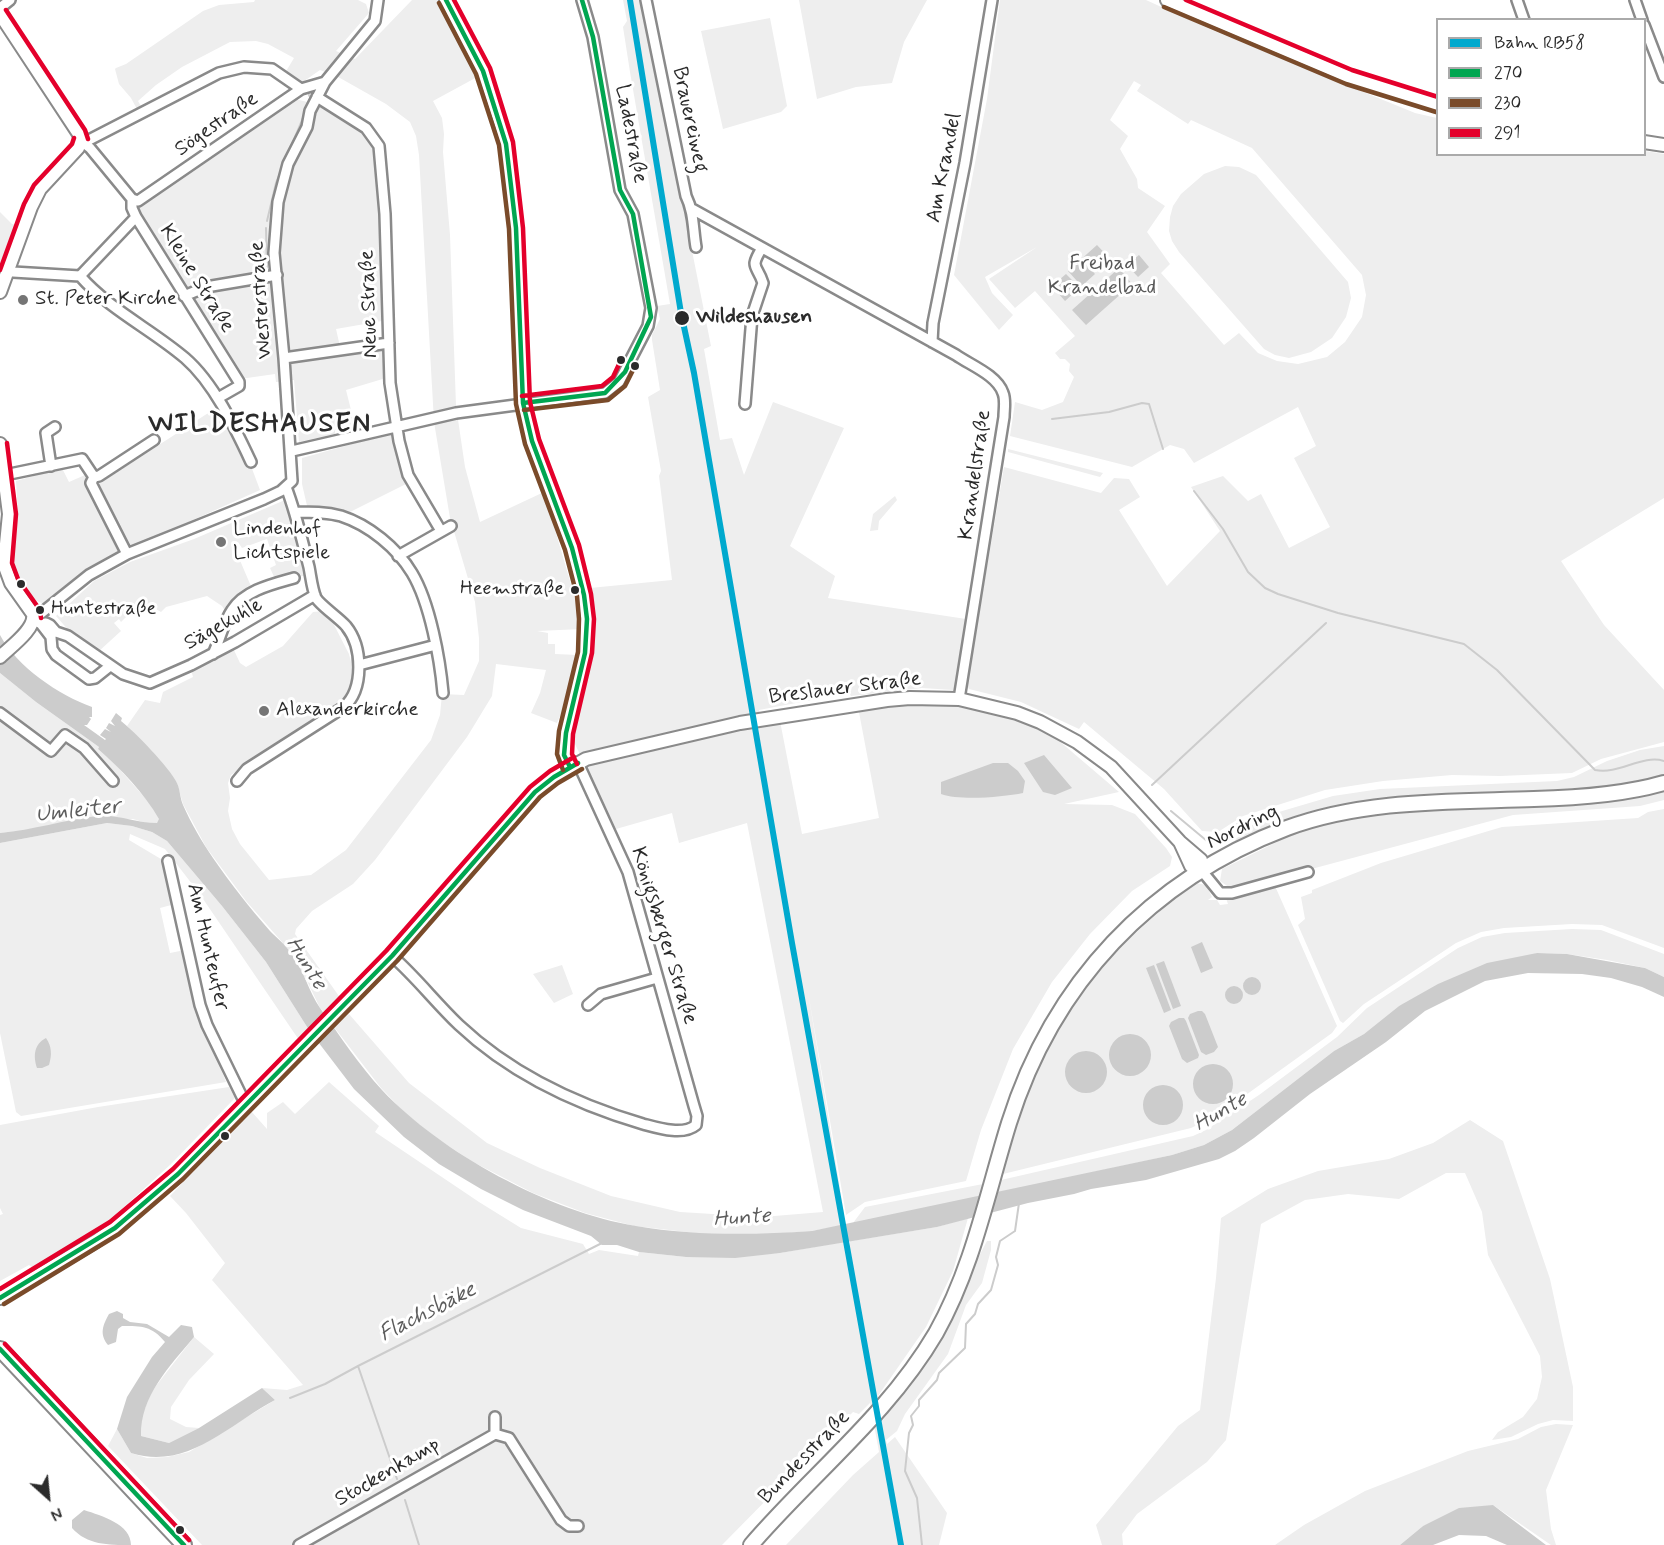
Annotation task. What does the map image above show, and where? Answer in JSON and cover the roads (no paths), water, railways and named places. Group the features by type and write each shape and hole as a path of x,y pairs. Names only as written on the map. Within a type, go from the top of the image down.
{"main road":[{"name":"Nordring","path":"975,1243 1014,1109 1047,1031 1090,967 1125,930 1161,900 1202,871 1256,842 1291,827 1348,813 1411,804 1611,794 1664,783"},
{"name":"Bundesstraße","path":"751,1545 861,1431 909,1374 947,1311 975,1243"},
{"path":"0,1349 184,1545"}],"street":[{"path":"0,8 10,0"},
{"name":"Westerstraße","path":"286,487 292,481 292,451 274,244 282,184 288,164 303,135 317,97 326,82 375,21 378,0"},
{"path":"0,1298 115,1228 178,1174 392,956 535,792 574,765 564,755 571,706 585,653 584,595 572,548 532,441 523,403 517,236 506,144 483,71 446,0"},
{"name":"Ladestraße","path":"292,451 456,413 605,393 619,382 640,344 651,317 650,302 633,214 620,190 593,38 582,0"},
{"name":"Brauereiweg","path":"646,0 686,196 692,209 696,247"},
{"name":"Am Krandel","path":"932,342 933,323 965,163 992,0"},
{"path":"1167,0 1188,4 1348,77 1436,105"},
{"path":"1517,0 1523,18"},
{"path":"1635,0 1641,18"},
{"path":"0,14 81,141 90,148 132,199"},
{"path":"1646,30 1664,76"},
{"path":"81,141 88,140 219,73 244,67 272,69 301,89"},
{"name":"Sögestraße","path":"132,199 138,201 301,89 326,82"},
{"name":"Neue Straße","path":"317,97 366,128 379,146 385,213 390,383 397,427 408,475 441,531"},
{"path":"0,292 31,207 40,189 78,148 81,141"},
{"path":"1646,142 1664,145"},
{"name":"Kleine Straße","path":"132,199 132,208 136,217 239,382 239,386 218,398"},
{"name":"Krandelstraße","path":"692,209 932,342 992,378 1004,395 1005,417 959,699"},
{"path":"80,276 136,217"},
{"path":"745,404 752,316 763,283 755,269 755,263 762,248"},
{"path":"9,269 13,272 80,276 90,288 110,304 185,358 218,398 251,462"},
{"path":"184,296 206,287 277,275"},
{"path":"284,358 389,343"},
{"path":"51,466 46,433 56,427"},
{"path":"127,554 91,483 94,477 154,440"},
{"path":"0,444 9,514 4,564 11,583 37,622 51,637 52,649 56,655 89,679 95,678 110,666 68,636 56,632 50,625 37,622"},
{"path":"5,475 82,459 94,477"},
{"path":"5,652 30,626 89,575 127,554 264,499 286,487 295,512 315,595 319,602 338,617 348,629 359,665 357,687 346,705 247,769 237,781"},
{"path":"295,512 324,512 348,519 372,532 398,555 412,573 419,587 436,645 443,693"},
{"path":"398,555 451,526"},
{"path":"213,654 231,611 238,603 253,592 294,578"},
{"name":"Sägekuhle","path":"110,666 134,679 150,683 213,654 315,595"},
{"path":"359,665 436,645"},
{"name":"Breslauer Straße","path":"574,765 602,755 750,721 887,700 959,699 1017,713 1040,722 1077,742 1111,767 1180,842 1191,866 1202,871"},
{"path":"0,712 51,751 65,735 84,748 113,782"},
{"name":"Königsberger Straße","path":"392,956 408,969 457,1023 480,1044 501,1060 536,1080 578,1102 654,1127 682,1131 690,1130 696,1125 697,1116 625,863 574,765"},
{"name":"Am Hunteufer","path":"168,861 200,1005 207,1025 246,1105"},
{"path":"1202,871 1220,892 1232,893 1308,872"},
{"path":"588,1005 600,994 657,978"},
{"path":"0,1312 2,1305 18,1288"},
{"path":"495,1417 495,1434 509,1438 561,1520 569,1526 578,1526"},
{"name":"Stockenkamp","path":"299,1545 495,1434"}],"waterway":[{"path":"290,149 311,99 309,95"},
{"path":"267,221 276,183 284,164"},
{"path":"266,228 267,272"},
{"path":"1052,419 1109,412 1142,403 1149,404 1163,449"},
{"path":"1194,491 1223,529 1248,572 1265,588 1338,613 1464,644 1497,670 1595,770 1613,770 1647,760 1664,761"},
{"path":"1152,785 1326,623"},
{"path":"1171,811 1207,841 1217,841 1240,822"},
{"path":"922,1545 917,1498 905,1471 909,1433 913,1425 911,1416 919,1406 919,1400 937,1380 939,1373 965,1348 966,1324 975,1314 978,1304 991,1290 998,1265 996,1257 1000,1241 1015,1231 1019,1203"},
{"name":"Flachsbäke","path":"397,1479 358,1366 602,1243"},
{"path":"290,1398 325,1384 358,1366"},
{"name":"Flachsbäke","path":"405,1500 419,1545"}],"rail line":[{"name":"RB58","path":"630,0 681,313 694,373 792,943 901,1545"}],"place":[{"name":"St. Peter Kirche","path":"23,300"},
{"name":"Wildeshausen","path":"682,318"},
{"name":"Lindenhof Lichtspiele","path":"221,542"},
{"name":"Heemstraße","path":"575,590"},
{"name":"Huntestraße","path":"40,610"},
{"name":"Alexanderkirche","path":"264,711"}],"district":[{"name":"WILDESHAUSEN","path":"260,425"}],"park label":[{"name":"Freibad Krandelbad","path":"1102,277"}],"water label":[{"name":"Umleiter","path":"78,812"},
{"name":"Hunte","path":"305,964"},
{"name":"Hunte","path":"1221,1113"},
{"name":"Hunte","path":"742,1219"}]}
